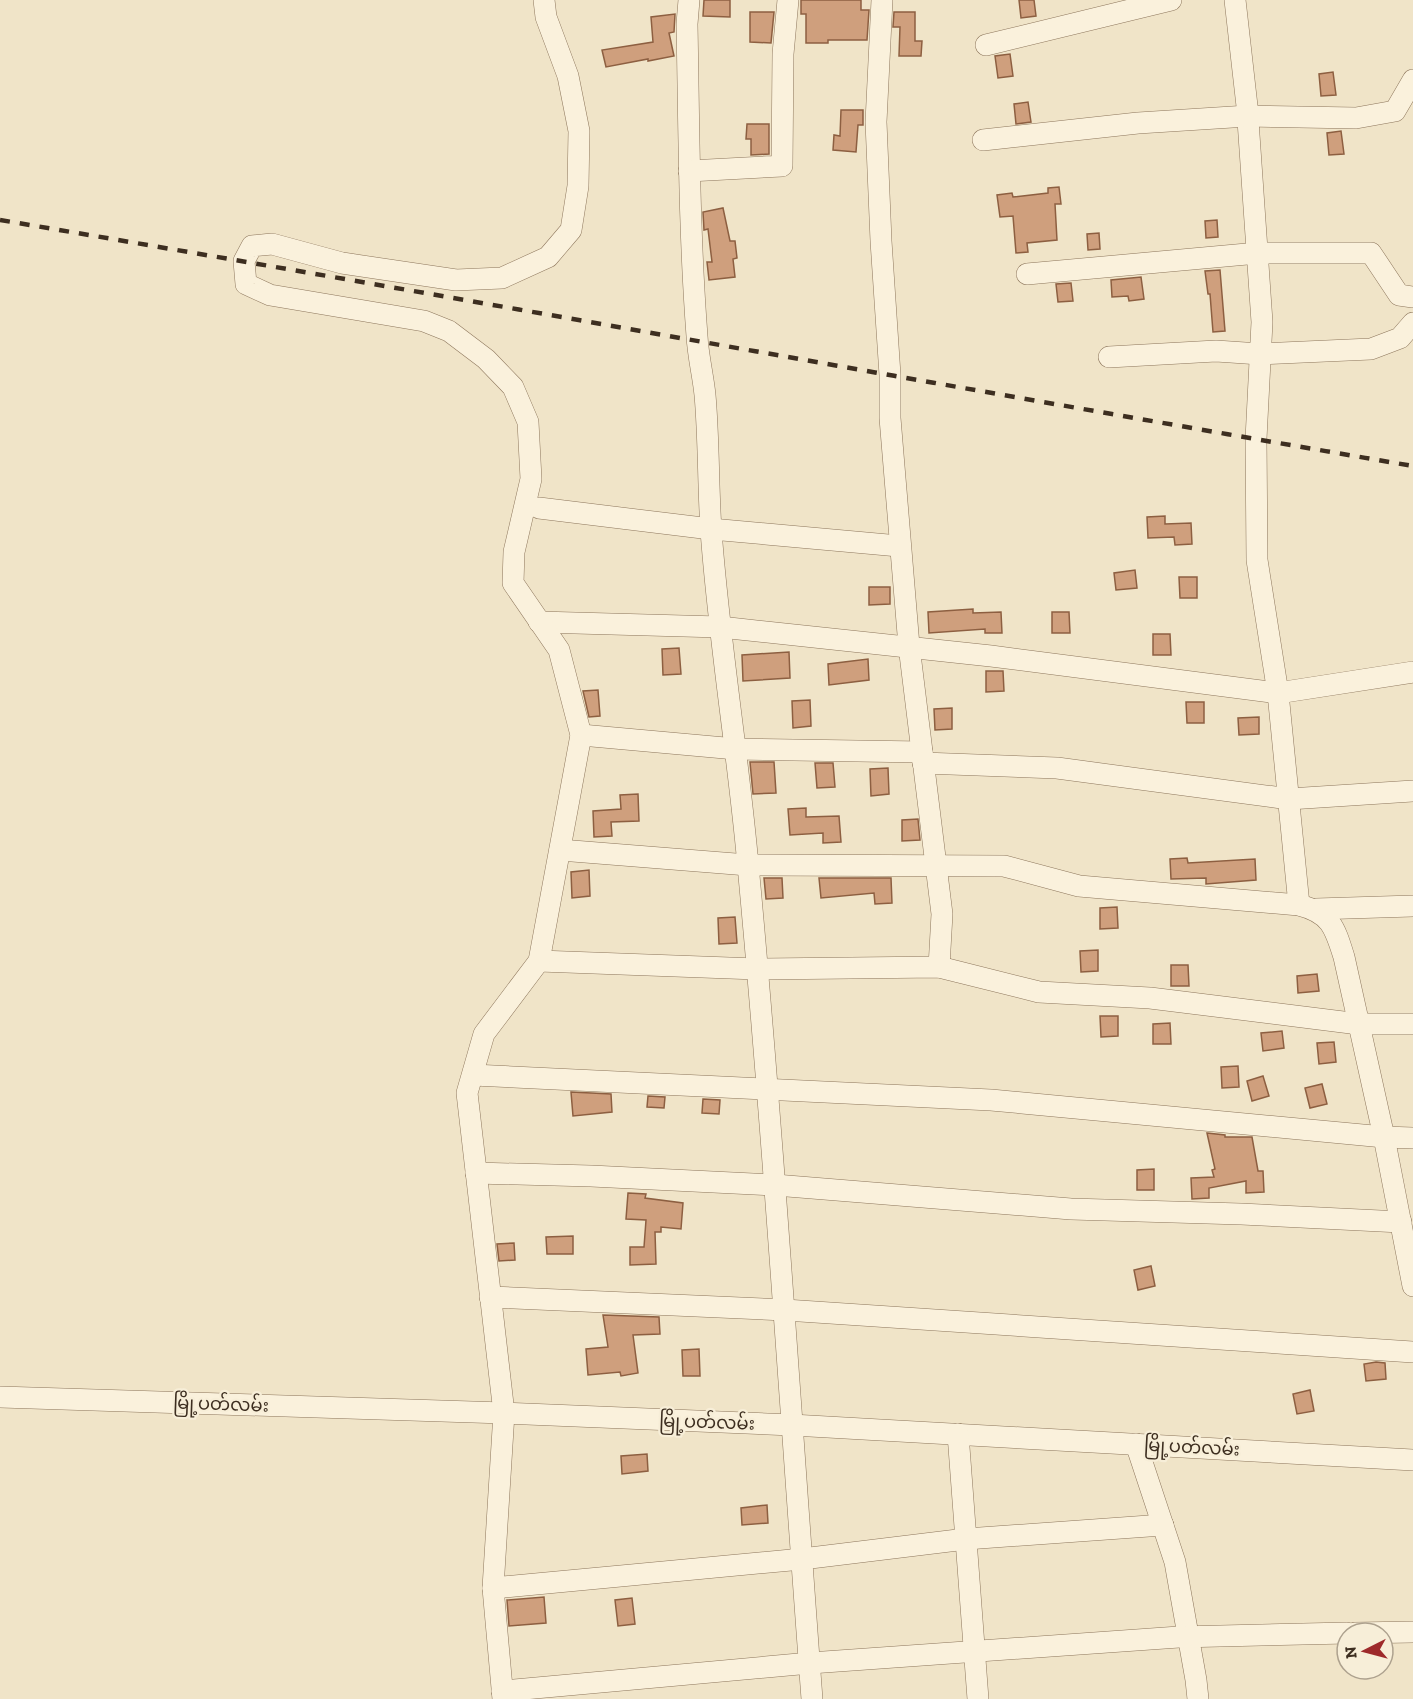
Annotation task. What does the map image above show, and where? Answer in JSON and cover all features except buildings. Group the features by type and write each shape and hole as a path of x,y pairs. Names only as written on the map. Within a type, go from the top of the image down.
{"street":[{"path":"544,0 546,16 567,76 579,131 578,186 571,230 548,257 502,278 456,280 342,263 273,244 252,246 244,261 246,284 270,294 424,321 448,331 486,359 513,387 528,422 531,479 514,552 513,583 559,650 581,735 539,961 483,1034 467,1093 504,1413 493,1588 502,1695 810,1663 1188,1636 1335,1633"},
{"path":"689,0 687,24 689,171 697,341 705,393 711,529 720,627 736,749 757,969 785,1310 812,1699"},
{"path":"689,171 782,166 783,54 788,0"},
{"path":"882,0 876,122 890,375 890,418 909,646 942,914 939,967"},
{"path":"986,45 1171,0"},
{"path":"1235,0 1248,116 1262,322 1256,439 1257,560 1278,693 1289,799 1308,907"},
{"path":"983,140 1138,123 1248,116 1356,118 1395,111 1413,80"},
{"path":"1027,274 1258,253 1371,253 1400,295 1413,297"},
{"path":"1109,357 1216,351 1260,354 1371,349 1401,338 1413,323"},
{"path":"539,508 711,529 899,546"},
{"path":"539,622 720,627 909,646 1278,693 1413,672"},
{"path":"581,735 736,749 923,757 1057,768 1289,799 1413,791"},
{"path":"560,850 748,865 1004,866 1079,886 1308,907 1413,906"},
{"path":"1308,907 1326,916 1336,931 1344,957 1401,1222 1409,1244 1413,1286"},
{"path":"539,961 757,969 939,967 1039,992 1150,998 1359,1024 1413,1024"},
{"path":"472,1075 991,1100 1413,1138"},
{"path":"476,1173 775,1185 1071,1209 1252,1214 1401,1222"},
{"path":"490,1297 785,1310 1413,1352"},
{"name":"မြို့ပတ်လမ်း","path":"0,1397 504,1413 792,1425 1413,1460"},
{"path":"958,1434 978,1699"},
{"path":"1136,1444 1175,1562 1197,1699"},
{"path":"493,1588 802,1559 966,1539 1163,1525"},
{"path":"1395,1632 1413,1632"}],"railway":[{"path":"0,220 1413,466"}]}
